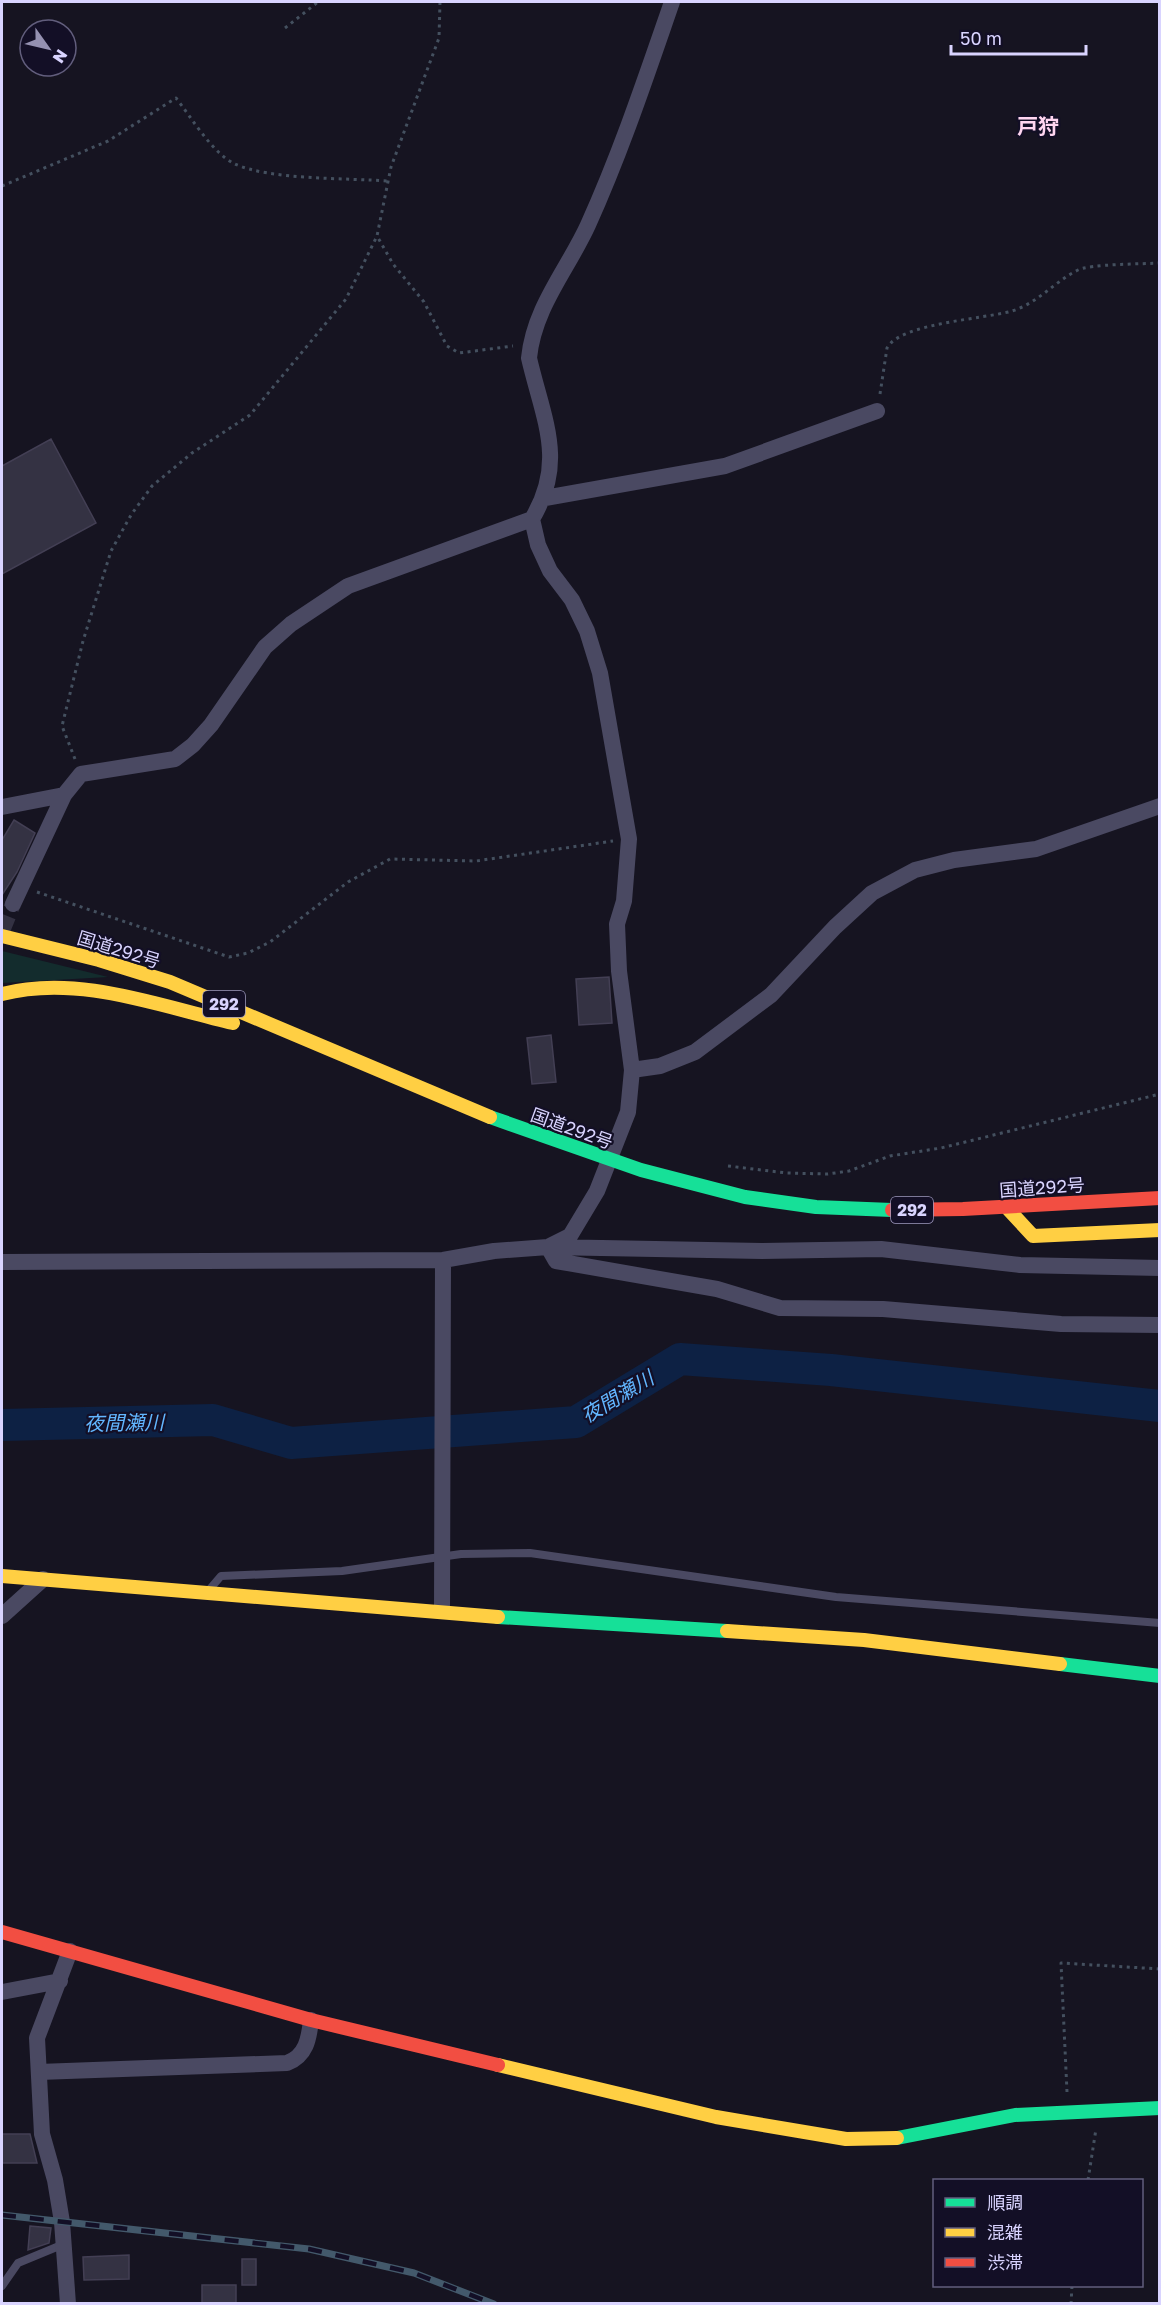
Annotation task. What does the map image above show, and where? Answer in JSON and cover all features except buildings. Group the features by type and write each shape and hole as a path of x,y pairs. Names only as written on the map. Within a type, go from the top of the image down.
{"main road":[{"name":"国道292号","path":"2,936 77,954 190,990 578,1152 667,1178 766,1201 890,1210 1008,1209 1160,1198"},
{"path":"2,994 21,989 85,988 315,1042"},
{"path":"1008,1209 1034,1236 1160,1230"},
{"path":"2,1576 208,1591 500,1617 864,1640 1160,1676"},
{"path":"2,1932 311,2020 716,2117 846,2139 886,2140 1015,2115 1160,2108"}],"street":[{"path":"13,904 64,795 81,774 175,759 193,745 211,724 265,647 291,624 348,586 532,519 545,498 552,459 529,358 530,343 545,301 587,227 621,148 672,2"},
{"path":"545,498 724,466 878,411"},
{"path":"532,519 538,545 550,571 572,600 588,631 600,673 629,838 624,901 617,924 619,971 632,1070 628,1112 597,1191 570,1236 548,1247"},
{"path":"2,807 64,795"},
{"path":"632,1070 660,1066 695,1052 771,994 835,927 872,893 915,870 954,860 1036,849 1160,806"},
{"path":"548,1247 556,1261 717,1289 780,1308 883,1309 1061,1324 1160,1325"},
{"path":"2,1262 443,1268 494,1251 548,1247 762,1251 881,1249 1020,1265 1160,1268"},
{"path":"442,1611 443,1268"},
{"path":"2,1616 43,1580"},
{"path":"68,2304 64,2244 55,2180 42,2134 37,2038 60,1981 69,1951"},
{"path":"2,1992 60,1981"},
{"path":"39,2072 287,2063 302,2054 308,2042 311,2020"}],"lane":[{"path":"208,1591 221,1576 342,1571 461,1554 530,1553 836,1597 1160,1623"},
{"path":"2,2286 18,2263 64,2244"}],"path":[{"path":"285,28 318,2"},
{"path":"81,774 62,726 83,641 111,550 152,486 192,453 250,415 346,299 377,236 388,181 405,124 439,38 440,2"},
{"path":"2,186 108,141 177,98 207,139 234,164 266,173 388,181"},
{"path":"377,236 393,264 424,302 447,346 459,353 530,343"},
{"path":"878,411 887,348 891,342 908,333 1011,311 1040,298 1079,269 1160,263"},
{"path":"21,887 229,957 248,953 270,942 348,882 390,859 476,861 629,838"},
{"path":"724,1165 787,1173 828,1174 849,1171 890,1156 941,1149 1160,1094"},
{"path":"1068,2112 1061,1963 1160,1969"},
{"path":"1088,2179 1099,2110"},
{"path":"1071,2304 1072,2287"}],"green space":[{"path":"2,951 108,977 2,983"}],"waterway":[{"name":"夜間瀬川","path":"2,1425 213,1420 291,1443 576,1422 680,1359 831,1370 1160,1406"}],"tunnel":[{"path":"2,931 13,904"}],"railway":[{"path":"2,2215 309,2249 414,2273 494,2304"}],"traffic: fast":[{"path":"490,1117 641,1170 745,1197 816,1207 892,1210"},
{"path":"498,1617 727,1631"},
{"path":"1060,1664 1160,1676"},
{"path":"897,2138 1015,2115 1160,2108"}],"traffic: slow":[{"path":"2,936 99,960 170,982 490,1117"},
{"path":"2,994 31,989 89,990 147,1001 233,1023"},
{"path":"1008,1209 1033,1236 1160,1230"},
{"path":"2,1576 498,1617"},
{"path":"727,1631 864,1640 1060,1664"},
{"path":"498,2065 716,2117 846,2139 897,2138"}],"traffic: jam":[{"path":"892,1210 963,1209 1160,1198"},
{"path":"2,1932 311,2020 498,2065"}],"district":[{"name":"戸狩","path":"1038,126"}]}
